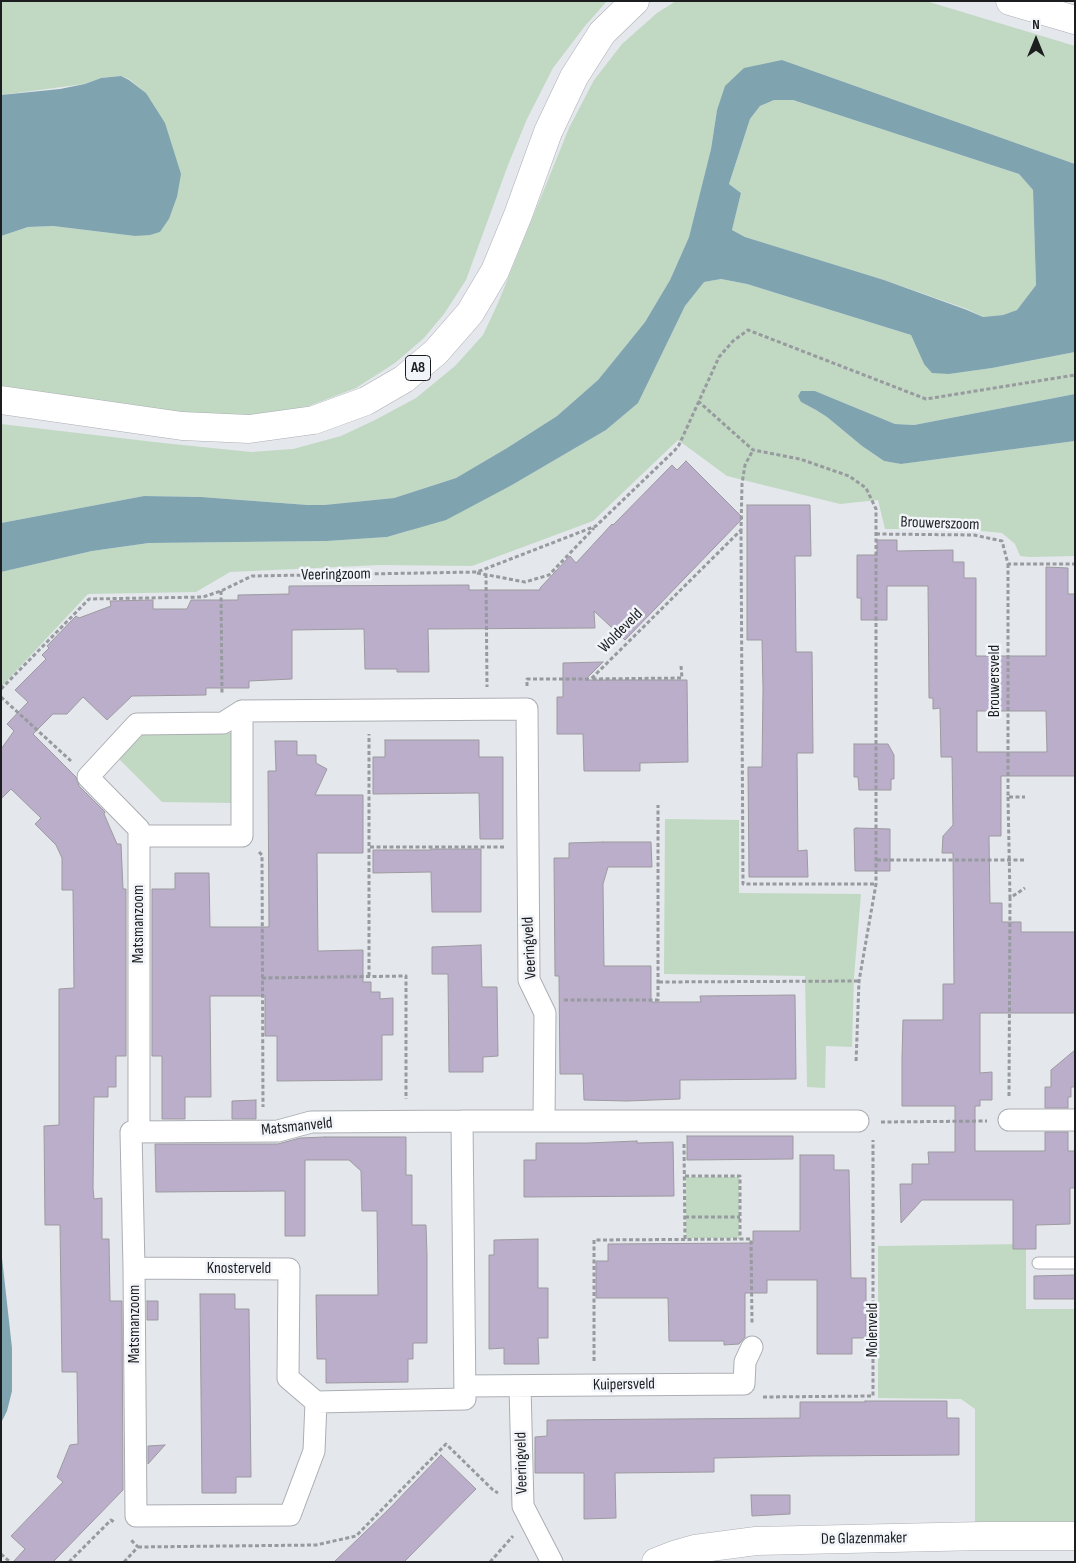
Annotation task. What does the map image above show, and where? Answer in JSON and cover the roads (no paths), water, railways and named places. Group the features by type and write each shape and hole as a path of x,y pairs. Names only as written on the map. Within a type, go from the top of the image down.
{"main road":[{"name":"A8","path":"1,400 182,426 249,430 314,420 366,401 404,379 436,352 470,313 495,270 518,215 548,132 574,77 602,33 635,1"},
{"path":"1010,1 1075,20"},
{"name":"De Glazenmaker","path":"656,1562 695,1549 756,1541 1075,1536"}],"street":[{"name":"Veeringveld","path":"242,711 527,709 529,980 545,1013 544,1121"},
{"path":"242,711 242,836 139,836 139,829 88,777 138,724 223,723 242,711"},
{"name":"Matsmanzoom","path":"139,836 130,1525 290,1515 314,1451 316,1402"},
{"path":"1009,1120 1075,1120"},
{"path":"316,1402 465,1399 462,1121 684,1121 868,1125"},
{"name":"Matsmanveld","path":"135,1132 278,1131 310,1122 462,1121"},
{"name":"Knosterveld","path":"134,1268 289,1269 288,1378 316,1402"},
{"name":"Kuipersveld","path":"465,1386 744,1384 745,1362 752,1347"},
{"name":"Veeringveld","path":"520,1386 526,1512 552,1562"}],"lane":[{"path":"1038,1263 1075,1263"}],"water":[{"path":"782,60 1075,164 1075,352 992,368 949,374 932,373 924,364 911,335 747,284 721,279 704,282 685,306 638,403 606,430 512,485 446,520 387,537 327,541 149,543 92,551 1,572 1,523 144,496 201,497 308,505 394,498 456,478 557,416 598,380 645,322 670,280 689,237 711,149 717,110 725,86 744,68","holes":["774,100 793,100 1019,174 1033,190 1036,285 1017,310 1003,315 983,317 884,280 745,237 732,230 741,193 729,184 750,119 760,106"]},
{"path":"121,76 146,93 165,123 181,174 177,197 169,219 160,232 135,236 53,226 28,227 1,236 1,95 60,89 85,84 101,78"},
{"path":"801,391 815,391 895,424 914,425 1075,394 1075,441 901,464 884,461 862,446 827,417 801,402 798,396"},
{"path":"1,1249 12,1348 12,1391 7,1411 1,1423"}]}
